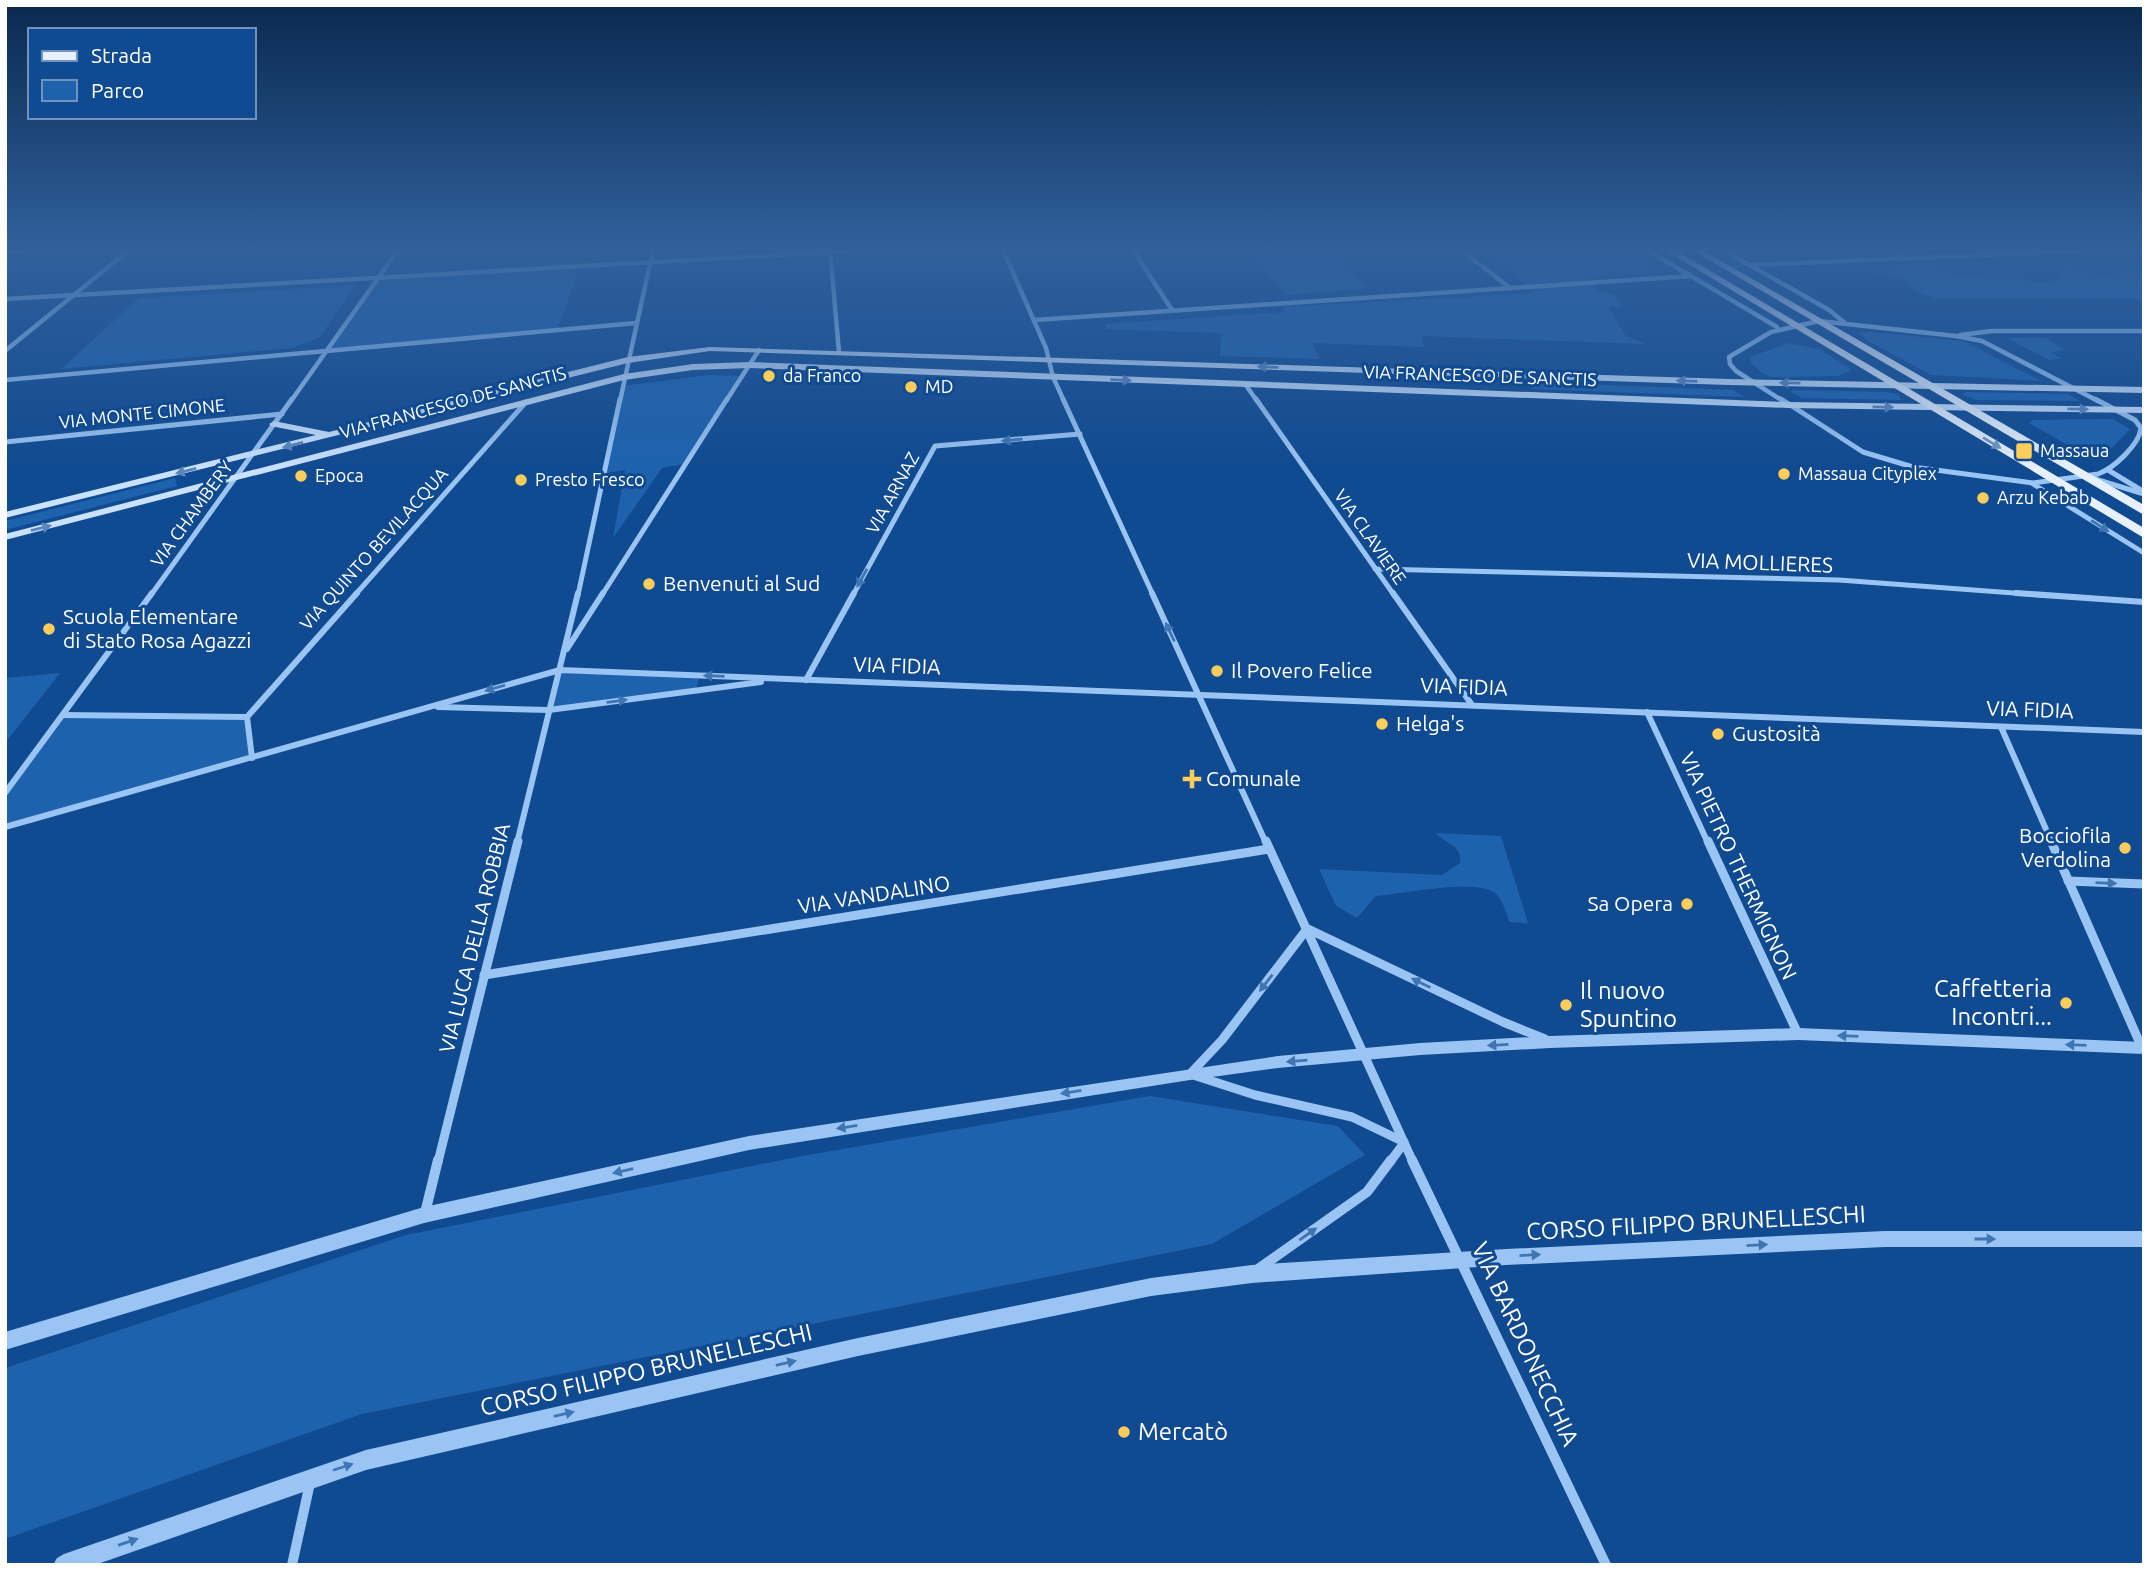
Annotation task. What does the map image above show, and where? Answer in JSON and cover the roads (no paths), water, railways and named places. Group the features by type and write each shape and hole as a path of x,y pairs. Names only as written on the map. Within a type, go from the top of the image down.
{"main road":[{"path":"1793,323 2144,534"},
{"path":"1826,323 1844,329 1928,385 2144,511"},
{"name":"VIA FRANCESCO DE SANCTIS","path":"5,515 628,360 690,351 839,352 1755,383 2144,390"},
{"name":"VIA FRANCESCO DE SANCTIS","path":"5,537 624,377 693,367 750,365 1788,405 2144,410"},
{"path":"1516,376 1524,395"},
{"path":"274,424 333,435"}],"street":[{"path":"5,351 39,323"},
{"name":"VIA CHAMBERY","path":"5,793 253,455 346,323"},
{"path":"5,380 633,323"},
{"path":"565,652 636,323"},
{"path":"836,323 839,352"},
{"path":"1035,323 1053,377 1405,1143"},
{"path":"1771,323 1777,327"},
{"path":"1792,323 1777,327 1745,343 1729,357 1730,364 1736,371 1863,452 1887,461 2033,483 2055,481 2088,477 2108,470 2140,437 2141,428 2135,421 1997,347 1956,336 1844,329 1839,323"},
{"path":"1956,336 1992,331 2144,331"},
{"path":"565,652 760,350"},
{"name":"VIA CLAVIERE","path":"1245,384 1472,705"},
{"name":"VIA QUINTO BEVILACQUA","path":"247,716 526,402"},
{"name":"VIA MONTE CIMONE","path":"5,442 282,414"},
{"name":"VIA ARNAZ","path":"806,680 935,446 1080,434"},
{"path":"2108,470 2144,492"},
{"path":"2088,477 2144,492"},
{"path":"2033,483 2144,554"},
{"name":"VIA MOLLIERES","path":"1375,569 1839,580 2144,602"},
{"name":"VIA LUCA DELLA ROBBIA","path":"424,1215 565,652"},
{"path":"5,827 559,670"},
{"name":"VIA FIDIA","path":"559,670 2144,732"},
{"name":"VIA FIDIA","path":"549,710 782,679"},
{"path":"431,707 549,710"},
{"name":"VIA PIETRO THERMIGNON","path":"1647,712 1798,1034"},
{"path":"63,715 247,716 252,758"},
{"path":"5,1341 424,1215 749,1143 1190,1074 1365,1055 1550,1042 1798,1034 2143,1048 2001,726"},
{"name":"VIA VANDALINO","path":"484,975 1269,849"},
{"path":"2068,881 2144,884"},
{"path":"1307,929 1503,1023 1550,1042"},
{"path":"1190,1074 1222,1040 1307,929"},
{"path":"1190,1074 1255,1095 1352,1117 1405,1143"},
{"name":"VIA BARDONECCHIA","path":"1405,1143 1606,1565"},
{"name":"CORSO FILIPPO BRUNELLESCHI","path":"1252,1274 1367,1192 1405,1143"},
{"name":"CORSO FILIPPO BRUNELLESCHI","path":"64,1565 366,1460 858,1347 1151,1287 1252,1274 1885,1238 2144,1239"},
{"path":"292,1565 311,1477"}],"place":[{"name":"da Franco","path":"769,376"},
{"name":"MD","path":"911,387"},
{"name":"Massaua","path":"2024,451"},
{"name":"Massaua Cityplex","path":"1784,474"},
{"name":"Epoca","path":"301,476"},
{"name":"Presto Fresco","path":"521,480"},
{"name":"Arzu Kebab","path":"1983,498"},
{"name":"Benvenuti al Sud","path":"649,584"},
{"name":"Scuola Elementare di Stato Rosa Agazzi","path":"49,629"},
{"name":"Il Povero Felice","path":"1217,671"},
{"name":"Helga's","path":"1382,724"},
{"name":"Gustosità","path":"1718,734"},
{"name":"Comunale","path":"1192,779"},
{"name":"Bocciofila Verdolina","path":"2125,848"},
{"name":"Sa Opera","path":"1687,904"},
{"name":"Caffetteria Incontri...","path":"2066,1003"},
{"name":"Il nuovo Spuntino","path":"1566,1005"},
{"name":"Mercatò","path":"1124,1432"}]}
